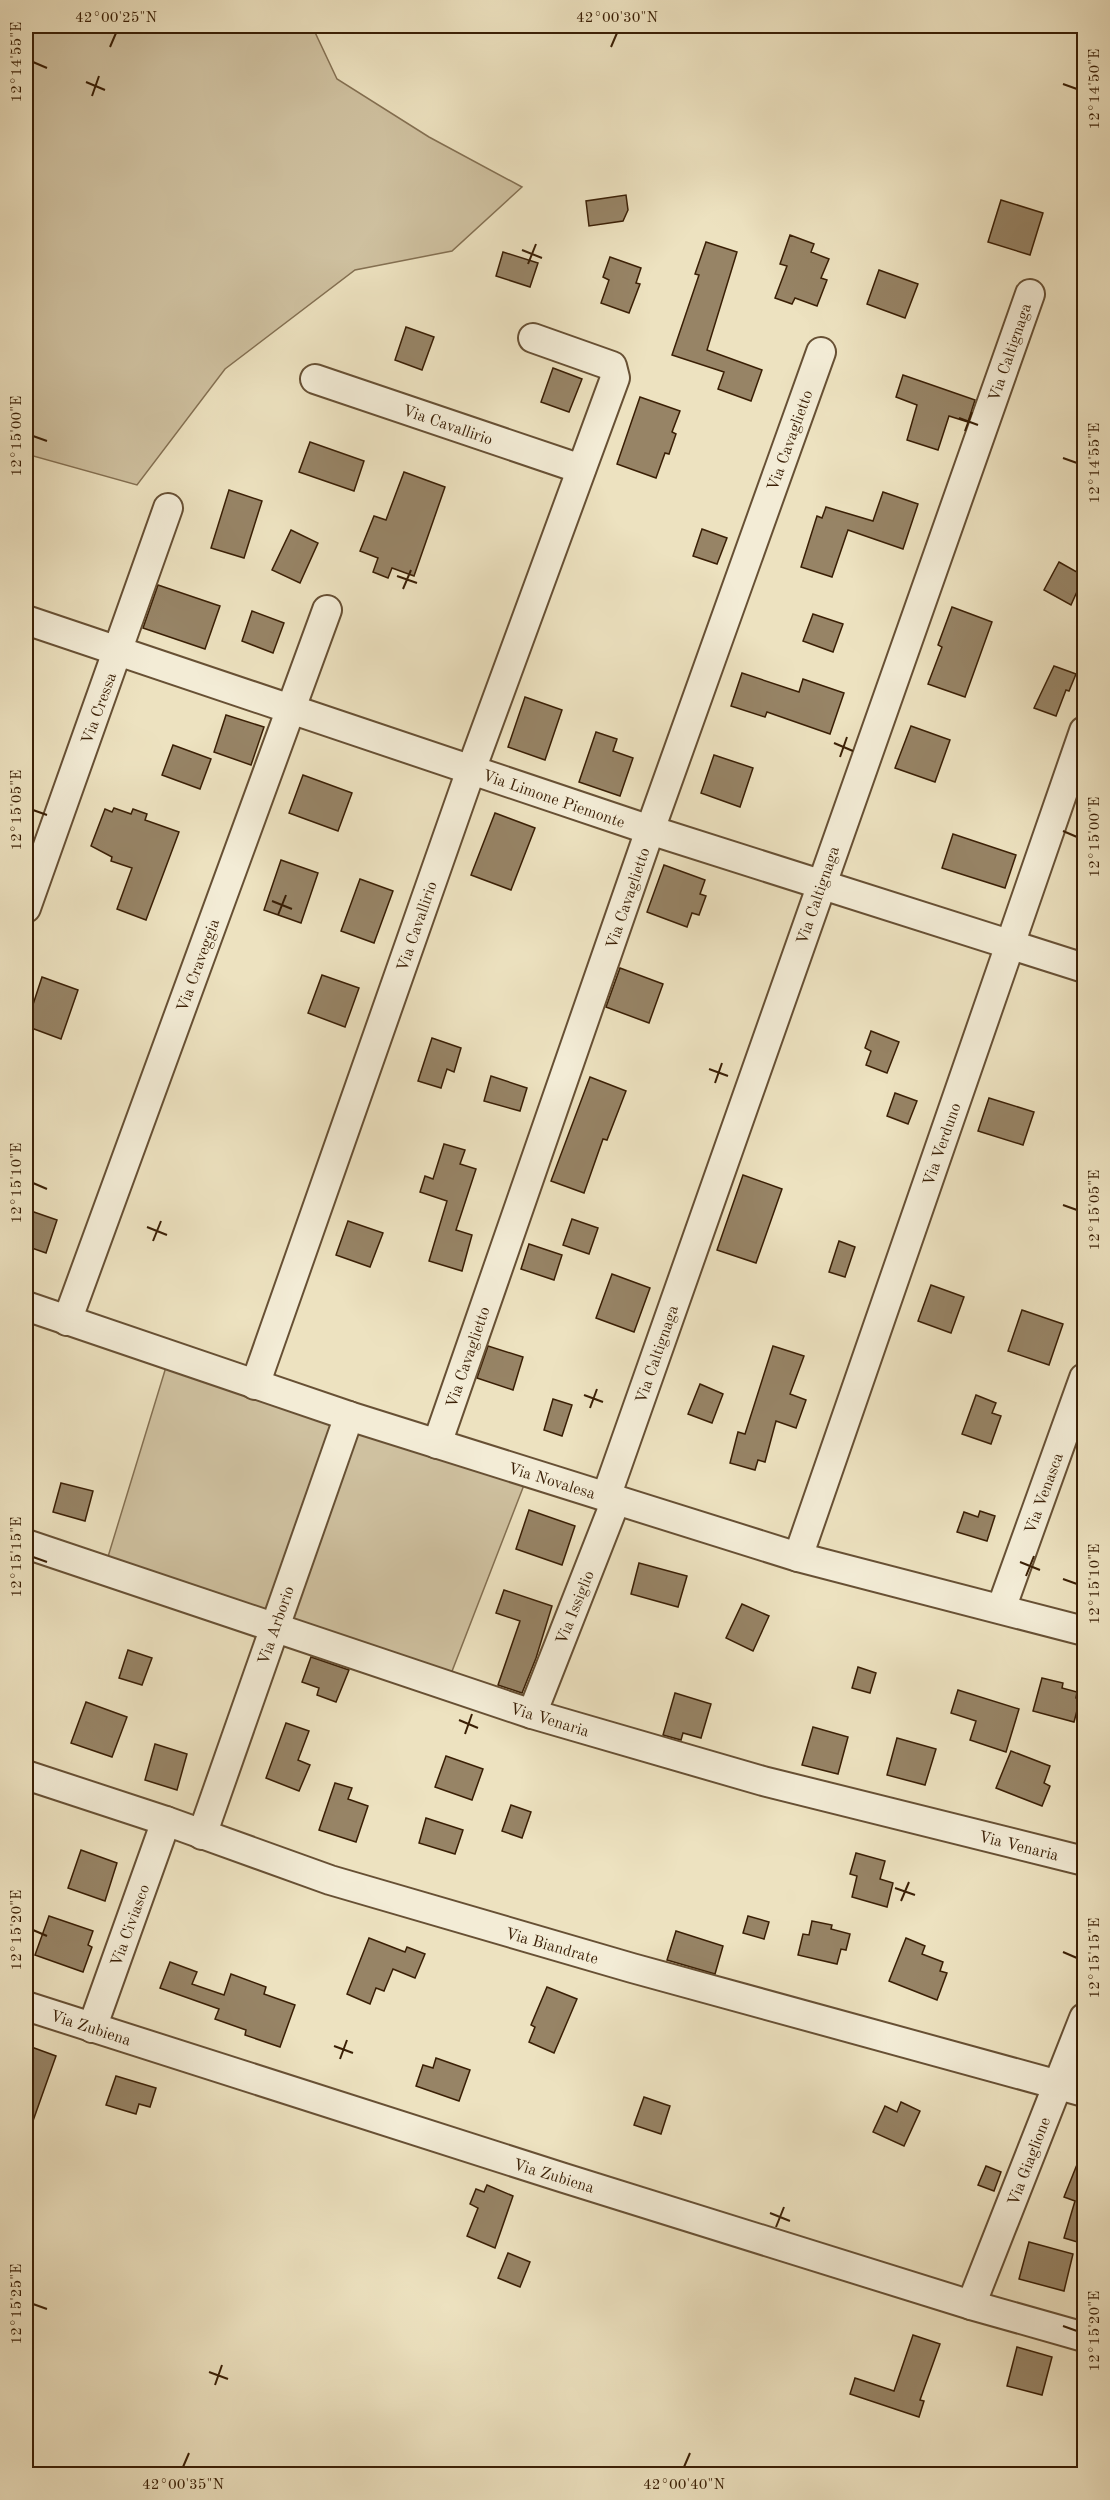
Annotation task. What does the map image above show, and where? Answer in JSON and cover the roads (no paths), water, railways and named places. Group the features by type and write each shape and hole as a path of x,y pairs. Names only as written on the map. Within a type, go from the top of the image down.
{"street":[{"name":"Via Caltignaga","path":"611,1498 821,884 1030,294"},
{"name":"Via Cavallirio","path":"255,1385 471,770 615,378 612,366 533,338"},
{"name":"Via Cavaglietto","path":"437,1444 650,830 820,352"},
{"name":"Via Cavallirio","path":"315,379 581,469"},
{"name":"Via Cressa","path":"26,908 168,508"},
{"name":"Via Craveggia","path":"67,1321 327,610"},
{"name":"Via Limone Piemonte","path":"26,620 650,830 1084,968"},
{"name":"Via Verduno","path":"798,1557 1084,731"},
{"name":"Via Novalesa","path":"26,1306 349,1416 798,1557 1084,1631"},
{"name":"Via Venasca","path":"1001,1609 1084,1378"},
{"name":"Via Arborio","path":"202,1835 349,1416"},
{"name":"Via Issiglio","path":"532,1714 611,1498"},
{"name":"Via Venaria","path":"26,1544 532,1714 762,1781 1084,1861"},
{"name":"Via Biandrate","path":"26,1775 166,1821 330,1880 620,1965 1071,2089"},
{"name":"Via Civiasco","path":"92,2028 166,1821"},
{"name":"Via Zubiena","path":"26,2006 971,2305 1084,2337"},
{"name":"Via Giaglione","path":"971,2305 1071,2089 1084,2018"}]}
